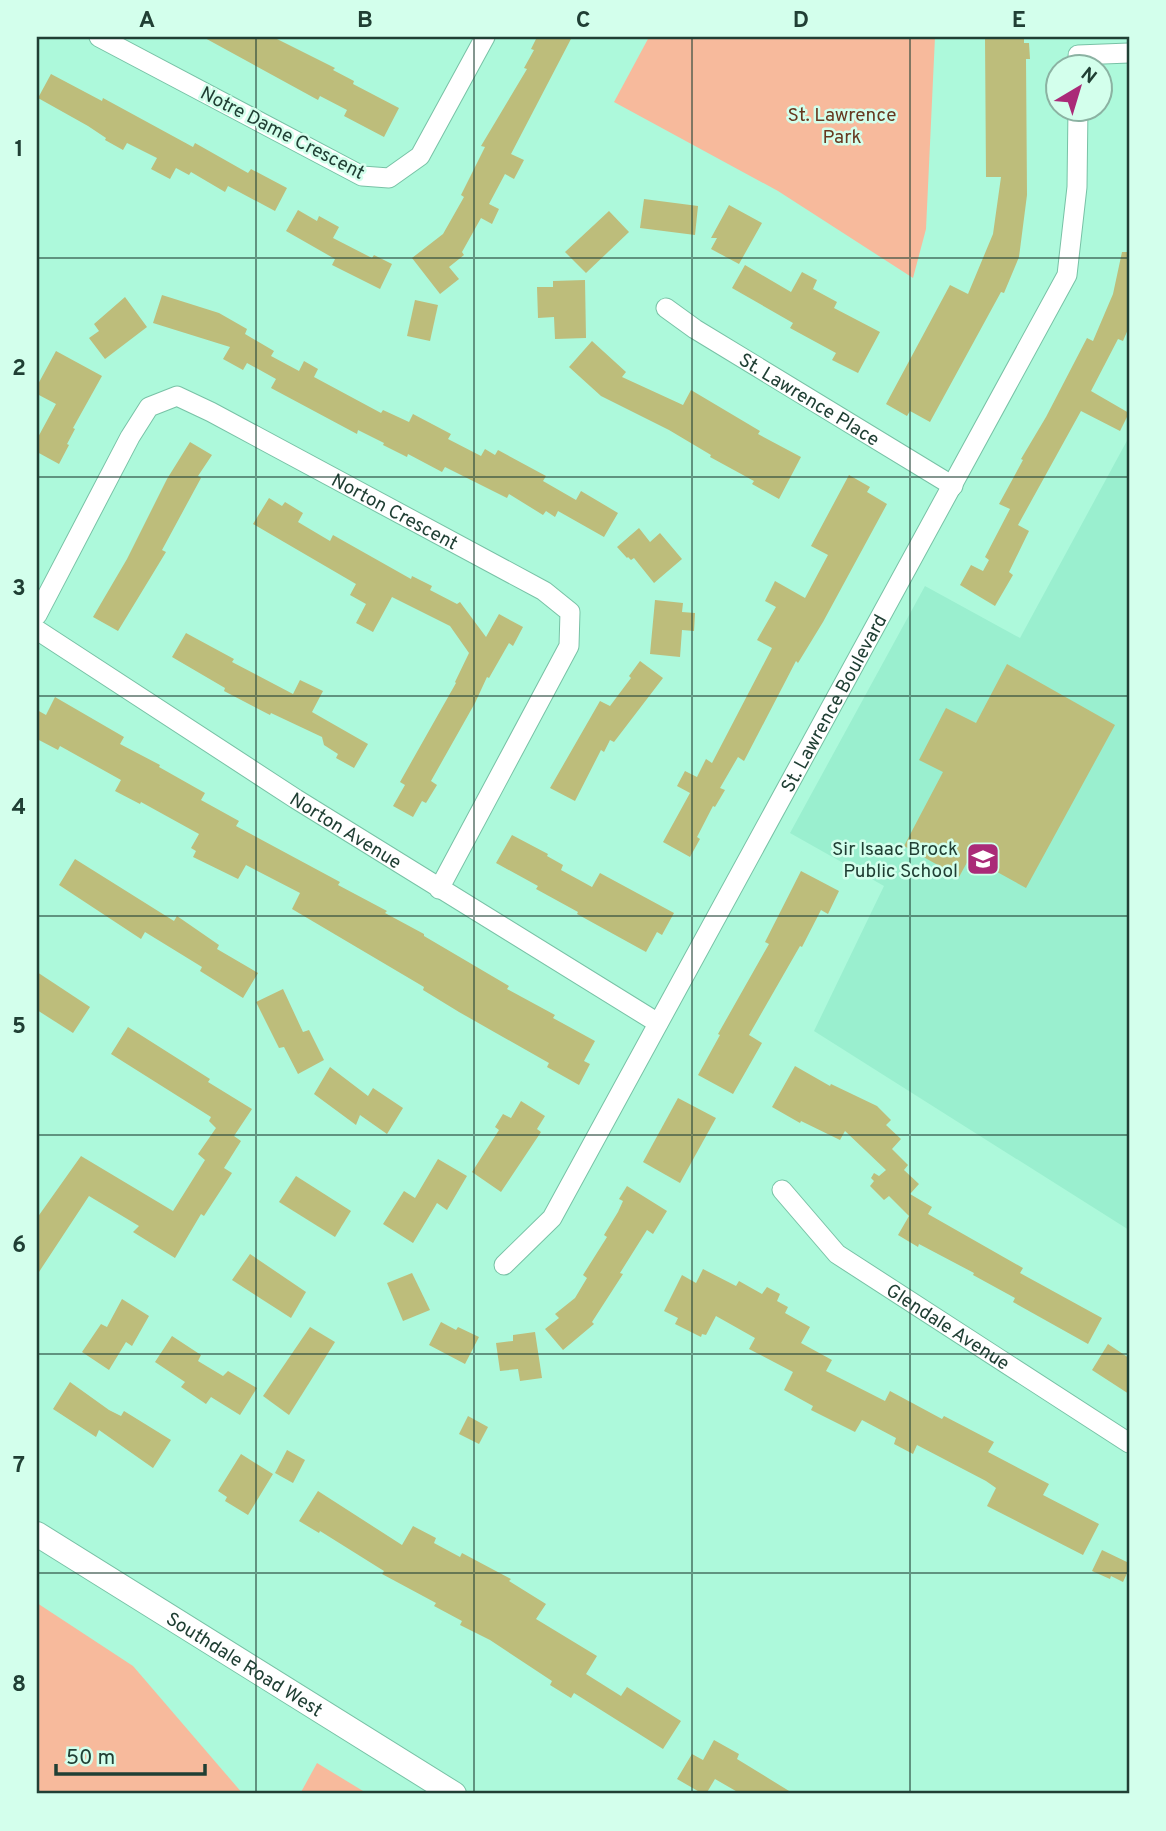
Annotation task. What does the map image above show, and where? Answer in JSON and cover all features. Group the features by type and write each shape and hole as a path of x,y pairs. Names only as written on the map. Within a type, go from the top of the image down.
{"main road":[{"name":"Southdale Road West","path":"37,1534 454,1794"}],"street":[{"name":"Notre Dame Crescent","path":"99,37 362,176 389,178 420,156 485,37"},
{"name":"St. Lawrence Boulevard","path":"504,1265 552,1219 1067,275 1077,187 1077,122"},
{"name":"St. Lawrence Place","path":"666,308 695,329 953,486"},
{"name":"Norton Crescent","path":"37,615 130,437 149,407 177,396 223,418 544,592 570,611 569,646 439,889"},
{"name":"Norton Avenue","path":"37,630 439,889 658,1023"},
{"name":"Glendale Avenue","path":"782,1190 837,1254 1129,1443"}],"shaded area":[{"name":"Sir Isaac Brock Public School","path":"1129,437 1129,1230 814,1031 884,886 790,833 925,586 1020,638"}],"green space":[{"name":"St. Lawrence Park","path":"649,37 935,37 926,229 913,278 778,191 614,102"},
{"path":"37,1603 133,1666 243,1794 37,1794"},
{"path":"317,1763 368,1794 300,1794"}],"building":[{"path":"203,37 273,37 335,68 333,70 354,81 353,84 399,108 384,137 344,116 347,110 320,96 318,100"},
{"path":"537,37 572,37 511,154 524,160 514,179 505,174 489,204 499,209 492,224 481,218 462,252 464,255 449,267 459,279 440,294 412,258 443,234 464,197 461,195 485,147 481,146 527,69 524,68 534,50 531,49"},
{"path":"985,37 1024,37 1024,43 1029,43 1030,59 1026,59 1027,195 1019,257 1004,293 1001,292 930,422 910,411 907,416 886,404 950,285 968,294 993,234 1001,177 986,177"},
{"path":"51,74 102,101 103,98 193,147 195,143 248,173 251,169 287,188 275,211 228,186 225,192 191,172 189,175 176,168 170,179 151,169 157,158 127,143 123,150 88,126 38,98"},
{"path":"644,199 698,206 695,235 640,228"},
{"path":"729,205 762,223 739,264 711,249 717,238 711,238"},
{"path":"298,210 317,221 319,216 339,227 333,238 372,258 374,255 392,264 380,289 332,265 335,259 286,231"},
{"path":"609,211 629,232 586,273 565,252"},
{"path":"1122,252 1129,252 1129,327 1123,341 1118,339 1091,391 1129,413 1120,431 1081,411 1018,525 1029,531 1009,572 1013,575 995,606 960,585 971,565 983,571 989,560 985,557 1010,509 999,504 1087,338 1093,341 1113,294"},
{"path":"745,265 791,292 802,272 817,280 813,289 837,302 834,308 880,332 858,373 832,360 836,353 790,328 793,323 732,288"},
{"path":"585,280 586,338 555,339 554,317 538,318 537,287 553,287 553,281"},
{"path":"162,295 219,313 247,329 245,334 274,351 271,356 299,371 304,361 318,369 314,377 381,413 383,410 409,422 413,414 451,434 448,439 481,456 485,449 495,455 498,450 546,476 543,481 576,500 581,491 618,513 604,537 558,511 555,517 546,511 543,515 509,494 507,498 445,467 442,472 408,454 407,457 383,445 384,443 358,430 357,434 271,388 276,379 247,363 243,370 223,359 230,347 153,323"},
{"path":"125,297 147,327 105,359 89,338 99,331 94,324"},
{"path":"415,300 438,305 430,341 407,336"},
{"path":"592,341 626,372 622,377 683,405 691,390 760,431 758,434 801,457 779,499 669,430 601,396 569,367"},
{"path":"56,351 102,376 73,428 75,429 67,444 69,445 59,464 37,452 37,439 56,404 37,394 37,386"},
{"path":"190,442 212,455 198,476 201,478 162,550 166,552 118,631 93,617 127,559 167,479"},
{"path":"849,475 870,487 867,492 887,504 823,622 798,663 796,661 744,761 738,757 720,788 725,790 715,807 713,806 690,857 663,842 690,793 677,786 685,771 697,777 706,759 712,763 772,648 757,640 776,607 765,601 775,581 805,598 828,555 811,546"},
{"path":"269,498 282,506 285,502 303,513 298,522 330,541 333,535 411,579 412,576 432,586 430,590 457,604 460,602 486,637 499,614 523,627 513,646 509,643 489,678 487,677 431,781 437,785 426,803 422,801 413,817 393,806 405,785 400,782 456,683 469,653 450,626 392,597 373,632 356,623 366,604 350,595 356,584 253,524"},
{"path":"639,528 650,542 660,533 682,559 654,583 634,558 627,558 617,547"},
{"path":"655,600 683,603 682,612 695,613 694,631 682,630 680,657 650,654"},
{"path":"186,633 234,659 232,662 293,694 300,680 323,691 312,712 368,744 354,768 336,758 338,754 324,745 322,737 271,713 270,715 224,691 225,688 172,657"},
{"path":"640,661 663,678 614,742 610,740 604,752 601,750 575,801 550,788 600,701 610,706"},
{"path":"1007,664 1115,725 1026,888 970,857 959,877 904,846 943,772 919,760 946,708 976,723"},
{"path":"55,697 124,737 120,744 205,793 201,800 239,821 236,826 340,882 338,885 387,911 385,913 424,934 509,986 507,989 555,1015 553,1018 595,1041 584,1061 590,1064 579,1085 547,1067 549,1063 459,1012 423,990 424,987 292,909 300,893 246,865 238,879 193,857 196,851 191,848 199,834 115,791 121,780 60,746 58,750 37,739 37,710 46,715"},
{"path":"512,835 548,854 547,856 563,865 561,870 592,887 600,873 674,913 662,935 657,932 646,952 577,914 578,912 536,889 538,886 496,863"},
{"path":"75,859 174,921 177,916 219,945 217,949 258,973 243,998 200,971 202,967 145,932 141,939 59,885"},
{"path":"801,871 839,891 828,914 821,910 749,1035 762,1043 733,1094 698,1075 769,944 765,942"},
{"path":"37,972 90,1007 73,1033 37,1010"},
{"path":"283,989 303,1032 309,1030 324,1060 298,1074 284,1047 279,1048 256,1002"},
{"path":"128,1027 252,1109 234,1136 241,1141 224,1168 232,1173 204,1216 201,1214 175,1258 133,1232 139,1226 89,1196 37,1275 37,1218 81,1156 173,1211 205,1160 198,1154 216,1128 209,1121 211,1117 111,1054"},
{"path":"795,1066 830,1086 831,1084 877,1106 891,1120 886,1125 901,1139 892,1149 908,1165 904,1170 919,1184 910,1194 932,1207 928,1214 1023,1268 1020,1273 1102,1318 1088,1344 1013,1302 1015,1298 973,1275 974,1273 898,1235 909,1216 889,1196 884,1200 870,1186 874,1181 871,1178 874,1173 879,1176 886,1170 845,1131 840,1140 801,1121 800,1123 772,1107"},
{"path":"330,1067 368,1096 373,1088 403,1108 387,1134 360,1115 356,1125 314,1094"},
{"path":"678,1098 716,1118 680,1183 643,1162"},
{"path":"521,1101 545,1116 537,1129 541,1132 501,1192 472,1172 499,1130 495,1127 503,1114 511,1118"},
{"path":"438,1159 467,1176 447,1210 437,1203 413,1243 383,1224 404,1191 415,1198"},
{"path":"296,1176 351,1211 335,1237 279,1202"},
{"path":"627,1186 667,1211 653,1234 647,1230 592,1322 594,1324 563,1350 545,1329 559,1318 555,1314 575,1298 587,1278 583,1275 607,1237 604,1235 618,1212 623,1201 619,1199"},
{"path":"250,1254 306,1292 291,1318 232,1280"},
{"path":"703,1269 736,1286 739,1281 762,1294 767,1287 780,1294 777,1301 788,1307 785,1313 810,1327 801,1343 832,1360 826,1371 885,1401 890,1391 942,1419 944,1416 994,1442 988,1452 1049,1484 1043,1495 1099,1524 1083,1555 987,1506 996,1488 986,1481 917,1445 913,1454 894,1444 896,1438 862,1420 855,1432 811,1410 813,1406 784,1390 793,1372 749,1349 755,1338 716,1316 706,1335 702,1334 701,1337 675,1324 678,1318 664,1311 682,1275 696,1283"},
{"path":"412,1273 430,1310 403,1321 387,1283"},
{"path":"122,1299 149,1316 132,1346 126,1342 109,1370 82,1352 101,1324 107,1327"},
{"path":"441,1322 479,1337 465,1364 429,1345"},
{"path":"310,1327 335,1342 289,1415 263,1396"},
{"path":"535,1332 542,1378 520,1381 518,1369 500,1371 496,1343 513,1341 513,1335"},
{"path":"172,1336 201,1355 198,1361 223,1376 228,1371 257,1388 240,1415 211,1397 206,1404 181,1387 185,1382 155,1362"},
{"path":"1108,1344 1129,1358 1129,1394 1092,1370"},
{"path":"70,1382 109,1410 121,1416 124,1411 171,1440 153,1468 99,1430 96,1437 53,1409"},
{"path":"468,1416 488,1427 479,1444 459,1434"},
{"path":"287,1450 305,1460 293,1483 275,1473"},
{"path":"241,1454 273,1474 248,1515 225,1501 227,1497 218,1491"},
{"path":"318,1491 402,1545 413,1526 436,1538 434,1543 460,1557 462,1553 511,1579 509,1581 546,1604 536,1619 597,1656 586,1674 621,1696 627,1687 681,1721 663,1749 574,1693 571,1698 550,1685 552,1681 490,1640 460,1625 462,1621 434,1606 436,1603 382,1574 384,1571 299,1521"},
{"path":"1102,1550 1129,1563 1123,1582 1092,1571"},
{"path":"714,1740 739,1754 737,1759 794,1794 741,1794 715,1779 706,1794 703,1794 677,1779 692,1754 703,1760"}],"place":[{"name":"Sir Isaac Brock Public School","path":"983,859"}]}
